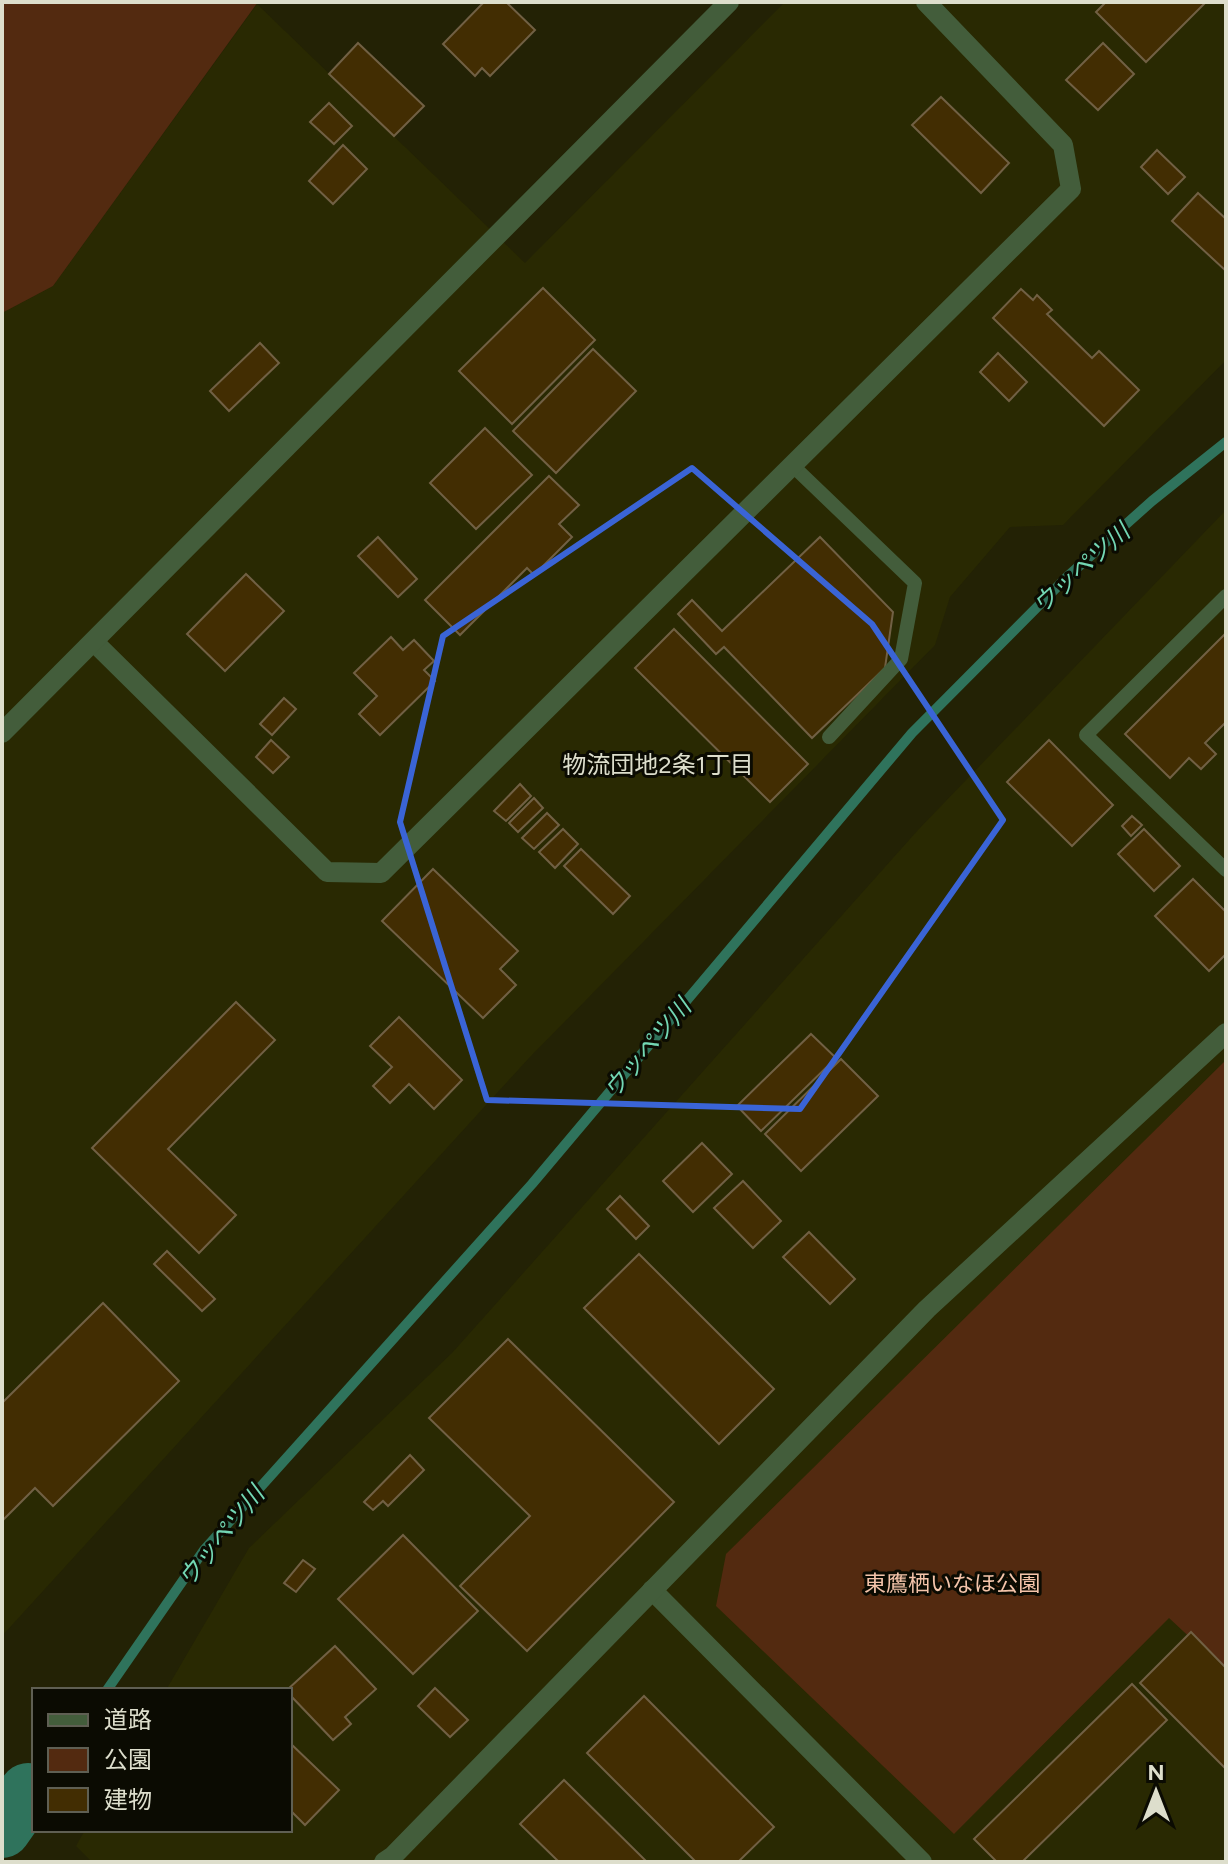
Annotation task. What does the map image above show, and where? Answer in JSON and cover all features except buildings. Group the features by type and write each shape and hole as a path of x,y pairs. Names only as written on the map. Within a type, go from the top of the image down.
{"street":[{"path":"2,733 729,2"},
{"path":"94,642 327,872 381,873 1071,189 1063,145 926,2"},
{"path":"384,1862 927,1309 1226,1033"},
{"path":"652,1590 922,1862"}],"lane":[{"path":"792,465 915,583 901,659 829,737"},
{"path":"1226,596 1086,735 1226,870"}],"highlighted area":[{"path":"692,468 872,624 1003,820 800,1109 487,1100 400,822 443,636"}],"shaded area":[{"path":"785,2 1226,2 1226,360 1063,525 1010,527 950,597 935,645 529,1058 2,1636 2,313 53,286 257,4 525,263"},
{"path":"1226,510 1226,1862 92,1862 76,1846 84,1832 292,1832 292,1688 167,1688 249,1548 452,1353 918,830"}],"green space":[{"path":"2,2 258,2 53,286 2,313"},
{"name":"東鷹栖いなほ公園","path":"1226,1060 1226,1671 1169,1618 954,1834 716,1606 726,1554"}],"waterway":[{"name":"ウッペツ川","path":"108,1688 204,1550 532,1184 912,733 1068,576 1152,501 1226,442"},
{"name":"ウッペツ川","path":"28,1792 32,1787"},
{"name":"ウッペツ川","path":"2,1829 28,1792"}],"district":[{"name":"物流団地2条1丁目","path":"658,764"}]}
